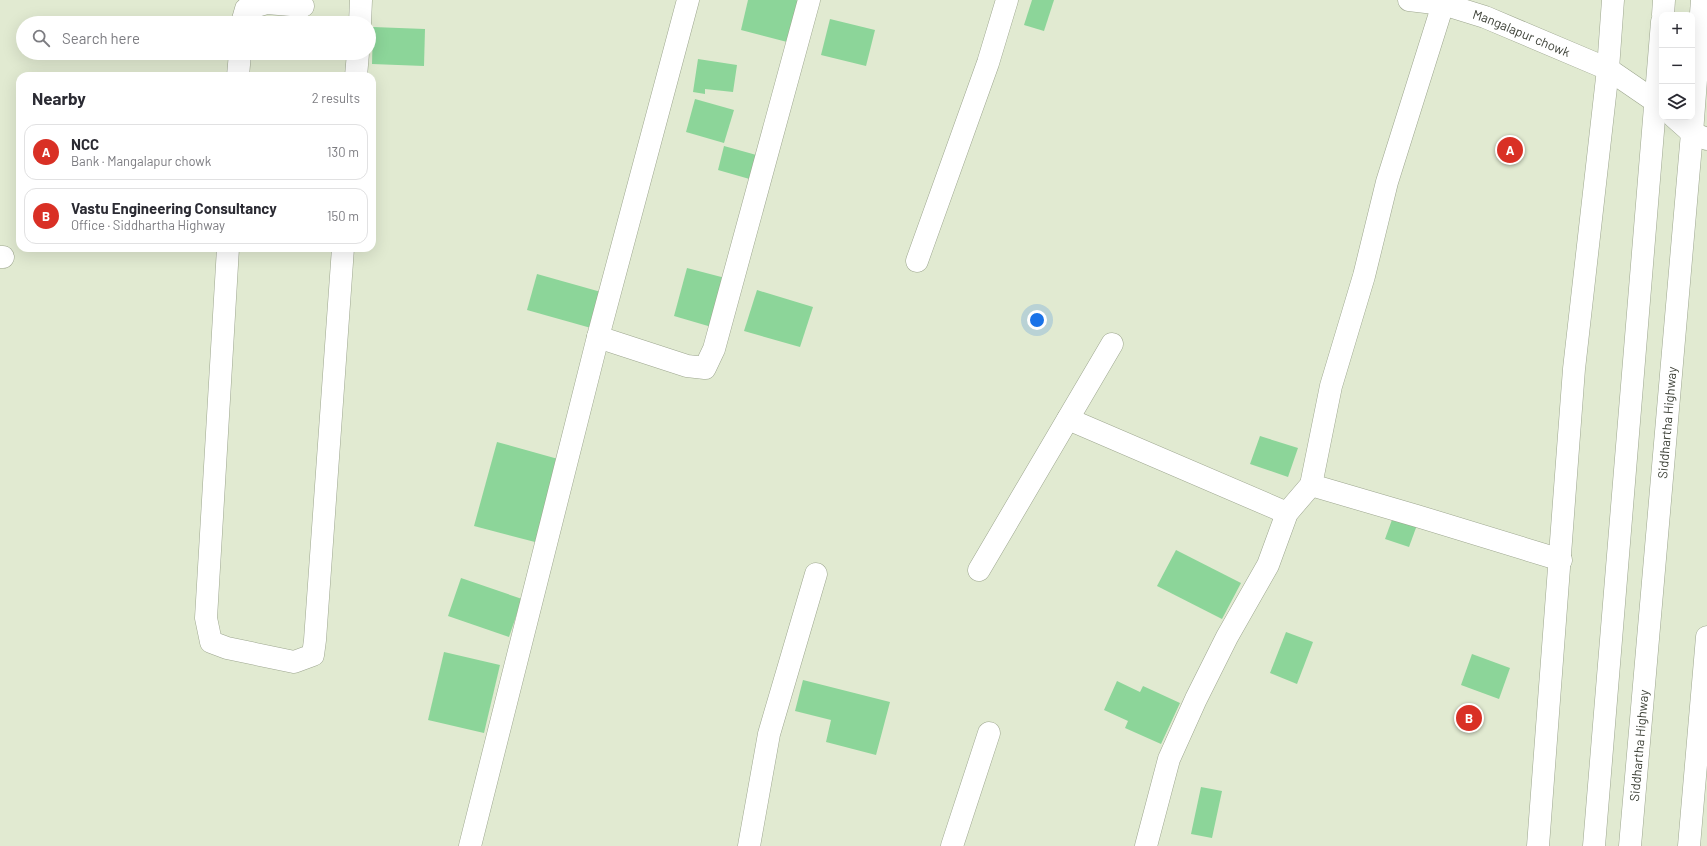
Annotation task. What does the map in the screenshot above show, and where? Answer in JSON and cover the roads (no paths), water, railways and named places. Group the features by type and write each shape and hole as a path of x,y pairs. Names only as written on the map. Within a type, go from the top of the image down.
{"main road":[{"path":"360,16 361,0"},
{"path":"470,846 598,337 688,0"},
{"path":"598,337 687,366 705,368 714,349 810,0"},
{"path":"917,261 988,63 1008,0"},
{"name":"Mangalapur chowk","path":"1409,0 1443,4 1485,17 1608,69 1659,104"},
{"path":"1538,846 1561,560 1574,369 1608,69 1613,0"},
{"path":"1662,12 1664,0"},
{"name":"Siddhartha Highway","path":"1630,846 1700,136 1702,0"},
{"path":"244,16 246,9 267,3 303,6"},
{"path":"1146,846 1169,759 1196,699 1227,637 1268,566 1287,513 1311,485 1331,386 1364,276 1390,175 1443,4"},
{"path":"1660,84 1661,48"},
{"path":"238,72 239,60"},
{"path":"356,72 357,60"},
{"path":"1594,846 1659,104"},
{"path":"1678,120 1700,136"},
{"path":"228,252 206,618 211,642 227,648 294,662 313,655 315,640 344,252"},
{"path":"980,570 1112,344"},
{"path":"1068,419 1287,513"},
{"path":"1311,485 1561,560"},
{"path":"748,846 769,734 816,574"},
{"path":"1689,846 1707,638"},
{"path":"952,846 990,733"}],"place":[{"name":"NCC","path":"1510,150"},
{"name":"Vastu Engineering Consultancy","path":"1469,718"}]}
